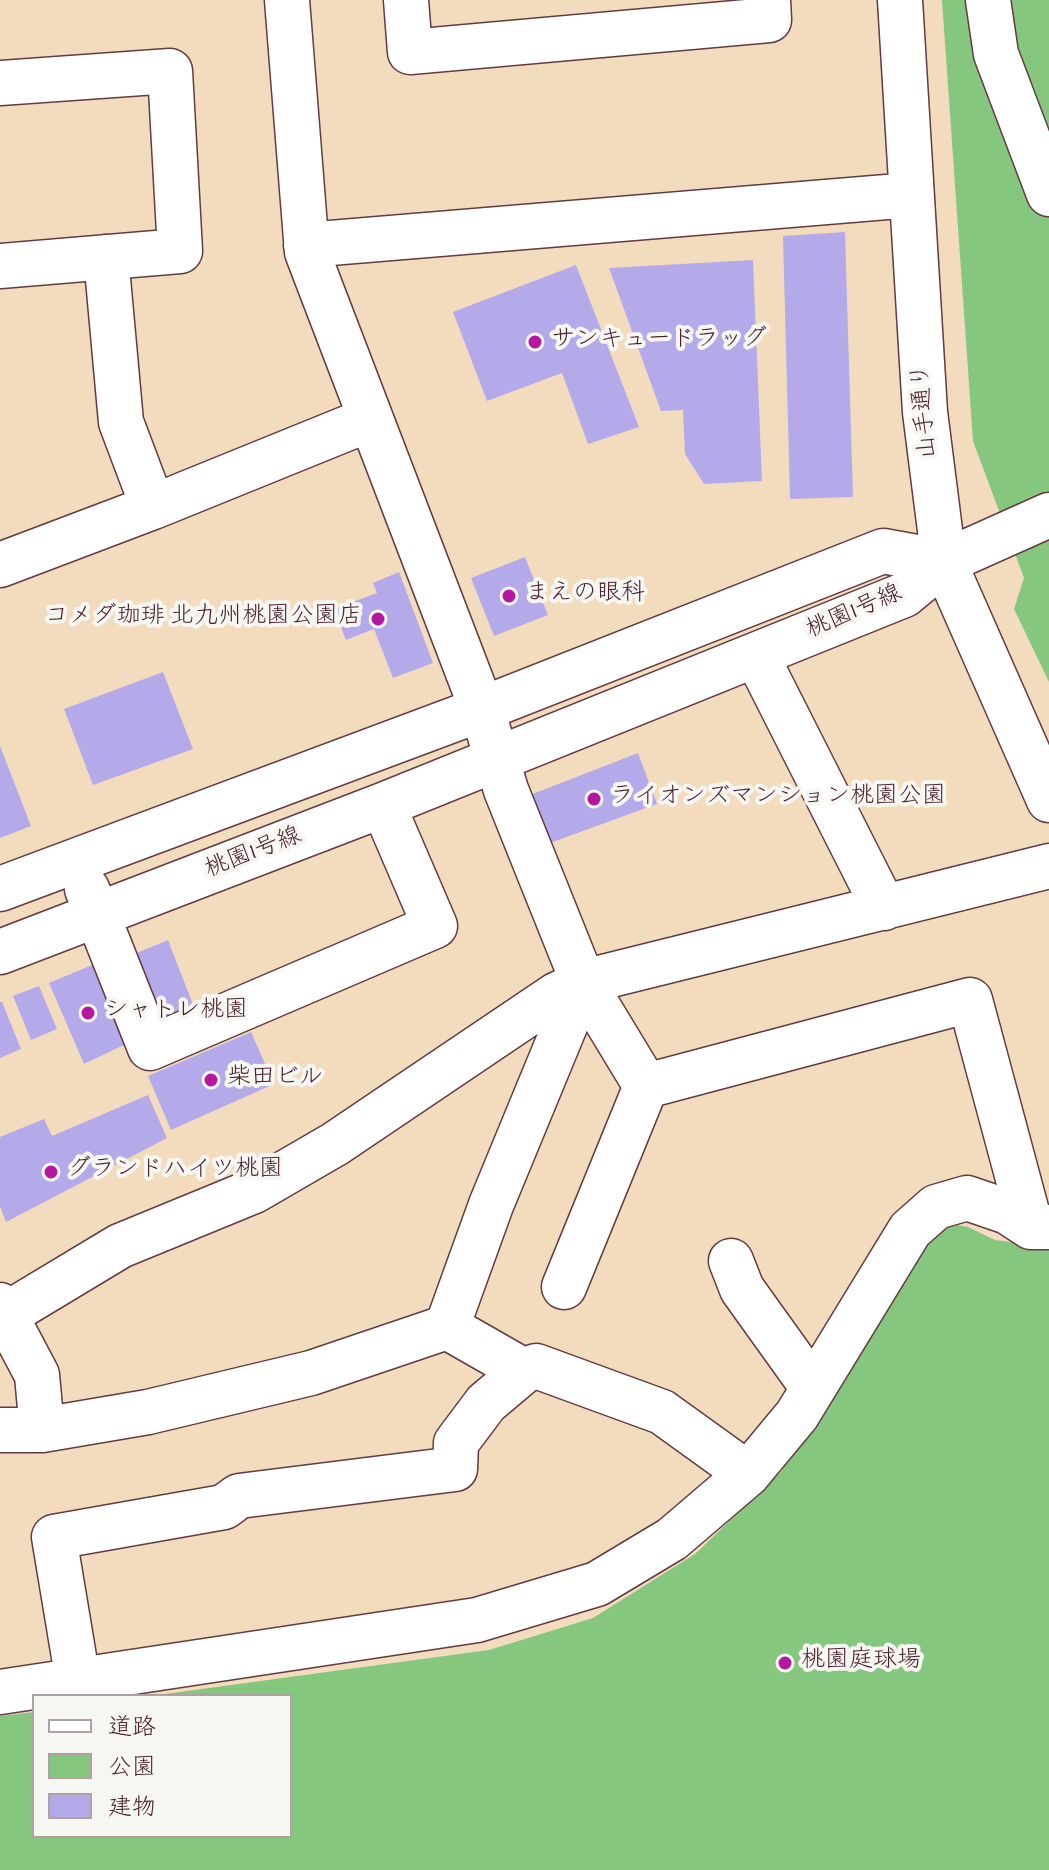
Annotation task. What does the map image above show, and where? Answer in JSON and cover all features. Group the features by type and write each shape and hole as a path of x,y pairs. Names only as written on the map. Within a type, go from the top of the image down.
{"street":[{"path":"287,0 306,245 482,709 506,790 583,982 646,1086"},
{"path":"406,0 410,52 769,20 768,0"},
{"name":"山手通り","path":"900,0 925,412 944,562 1049,800"},
{"path":"988,0 996,54 1049,194"},
{"path":"0,83 170,71 180,251 0,266"},
{"path":"306,245 911,195"},
{"path":"106,257 121,422 153,507"},
{"path":"0,565 370,419"},
{"path":"944,562 1049,515"},
{"name":"桃園1号線","path":"0,889 482,709 883,551 944,562"},
{"name":"桃園1号線","path":"0,952 383,805 904,595 944,562"},
{"path":"756,655 884,908"},
{"path":"75,860 150,1048 435,926 383,805"},
{"path":"524,1371 447,1327 311,1373 148,1412 21,1430 37,1375 3,1310 120,1246 268,1183 335,1144 556,995 583,982 1049,866"},
{"path":"447,1327 491,1205 583,982"},
{"path":"646,1086 970,1000 1040,1227"},
{"path":"564,1287 646,1086"},
{"path":"0,1692 477,1620 597,1584 672,1539 748,1474 797,1415 910,1230 936,1207 967,1198 1040,1227"},
{"path":"731,1261 742,1289 813,1388"},
{"path":"78,1681 54,1537 224,1507 239,1496 455,1469 456,1443 486,1403 524,1371 536,1366 662,1412 748,1474"}],"green space":[{"path":"942,0 1049,0 1049,682 1014,609 1024,578 973,441"},
{"path":"951,1224 968,1227 995,1240 1049,1247 1049,1870 0,1870 0,1716 32,1712 32,1838 292,1838 292,1694 165,1694 489,1650 593,1618 695,1554 781,1472 929,1240"}],"building":[{"path":"845,232 853,497 790,499 783,236"},
{"path":"753,260 762,481 704,484 685,454 683,410 661,411 609,268"},
{"name":"サンキュードラッグ","path":"576,265 639,427 588,444 562,373 487,401 453,312"},
{"name":"まえの眼科","path":"525,557 548,615 494,636 471,578"},
{"name":"コメダ珈琲 北九州桃園公園店","path":"399,572 433,663 393,678 374,629 346,640 334,609 377,593 373,583"},
{"path":"163,672 193,749 93,785 64,709"},
{"path":"0,746 31,826 0,838"},
{"name":"ライオンズマンション桃園公園","path":"638,753 657,804 550,843 530,795"},
{"path":"168,940 197,1015 157,1032 127,957"},
{"name":"シャトレ桃園","path":"92,965 126,1044 84,1064 49,983"},
{"path":"39,986 57,1029 31,1040 13,996"},
{"path":"0,1002 21,1049 0,1058"},
{"name":"柴田ビル","path":"251,1032 274,1084 171,1130 148,1076"},
{"name":"グランドハイツ桃園","path":"148,1095 167,1138 6,1222 0,1206 0,1137 44,1119 52,1136"}],"place":[{"name":"サンキュードラッグ","path":"535,342"},
{"name":"まえの眼科","path":"509,596"},
{"name":"コメダ珈琲 北九州桃園公園店","path":"378,619"},
{"name":"ライオンズマンション桃園公園","path":"594,799"},
{"name":"シャトレ桃園","path":"88,1013"},
{"name":"柴田ビル","path":"211,1080"},
{"name":"グランドハイツ桃園","path":"51,1172"},
{"name":"桃園庭球場","path":"785,1663"}]}
